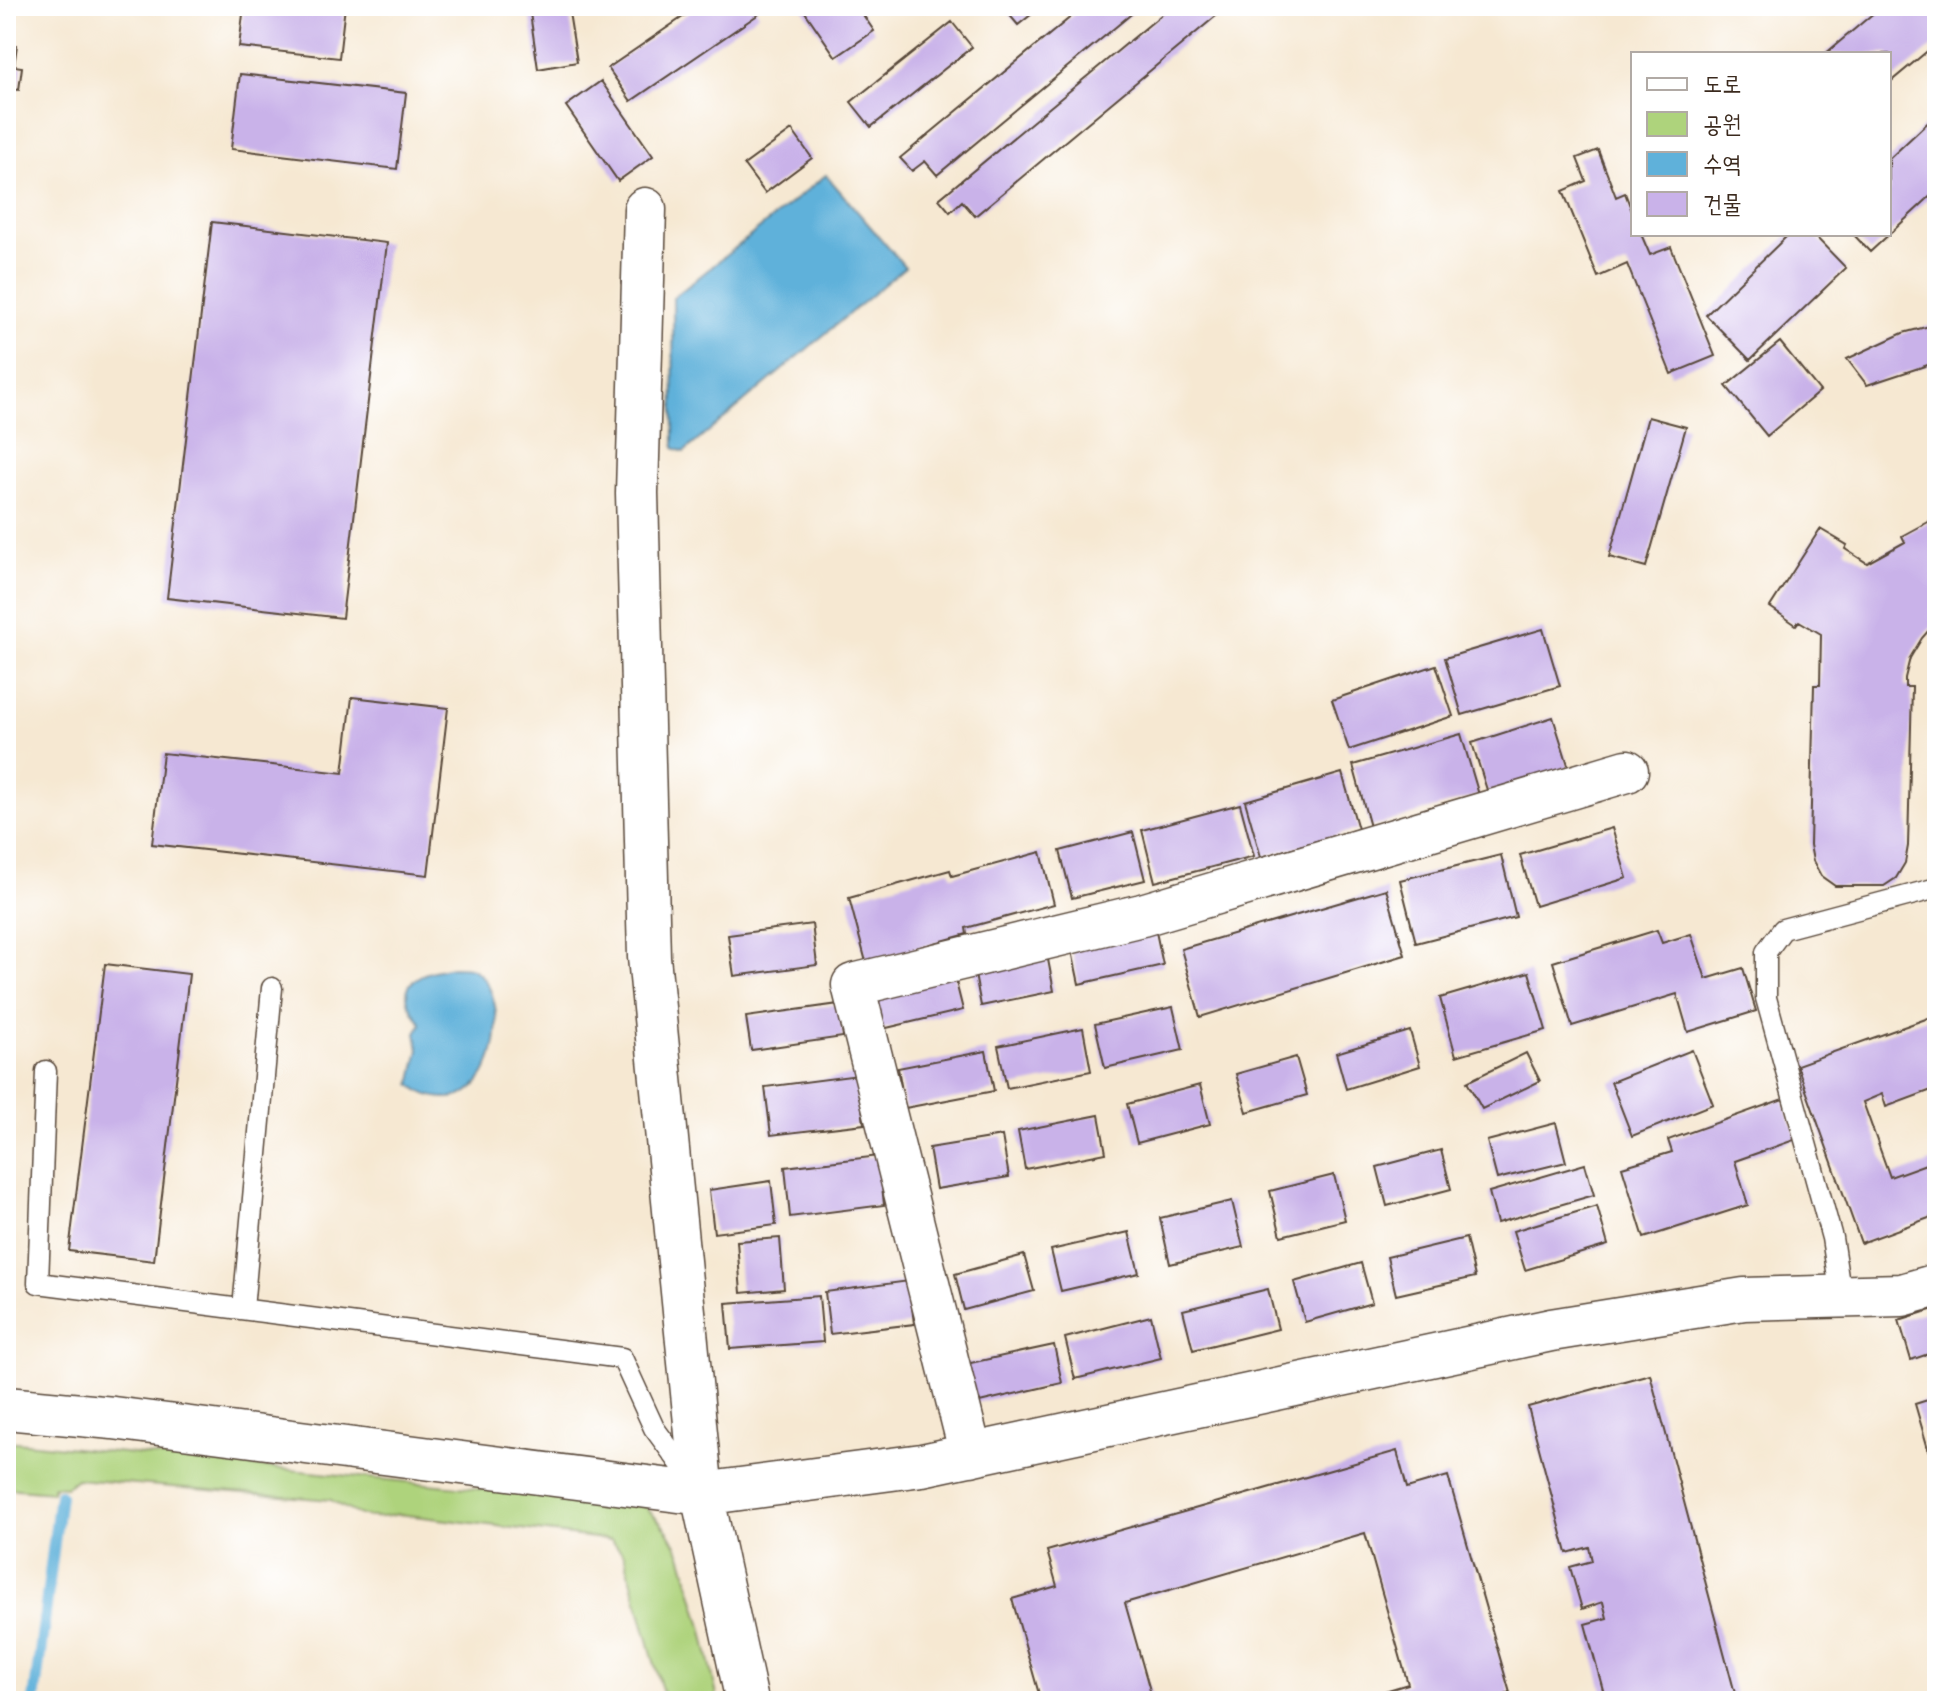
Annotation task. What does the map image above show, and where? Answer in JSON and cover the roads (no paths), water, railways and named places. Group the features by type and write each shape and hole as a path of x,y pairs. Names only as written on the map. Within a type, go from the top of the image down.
{"street":[{"path":"645,209 637,493 649,957 702,1494 747,1701"},
{"path":"971,1455 853,985 1142,915 1627,771"},
{"path":"6,1408 113,1418 702,1494 922,1465 1551,1330 1744,1299 1902,1295 1937,1285"}],"lane":[{"path":"1841,1297 1832,1238 1766,998 1766,952 1783,929 1937,888"},
{"path":"243,1309 272,988"},
{"path":"46,1071 38,1283 622,1358 654,1428 702,1494"}],"water":[{"path":"826,175 905,267 684,452 674,448 673,298"},
{"path":"453,967 472,969 485,981 493,999 495,1043 489,1064 478,1082 464,1094 445,1098 426,1094 411,1084 419,1050 416,1033 421,1024 409,1004 407,992 422,975"}],"waterway":[{"path":"34,1701 60,1495"}]}
